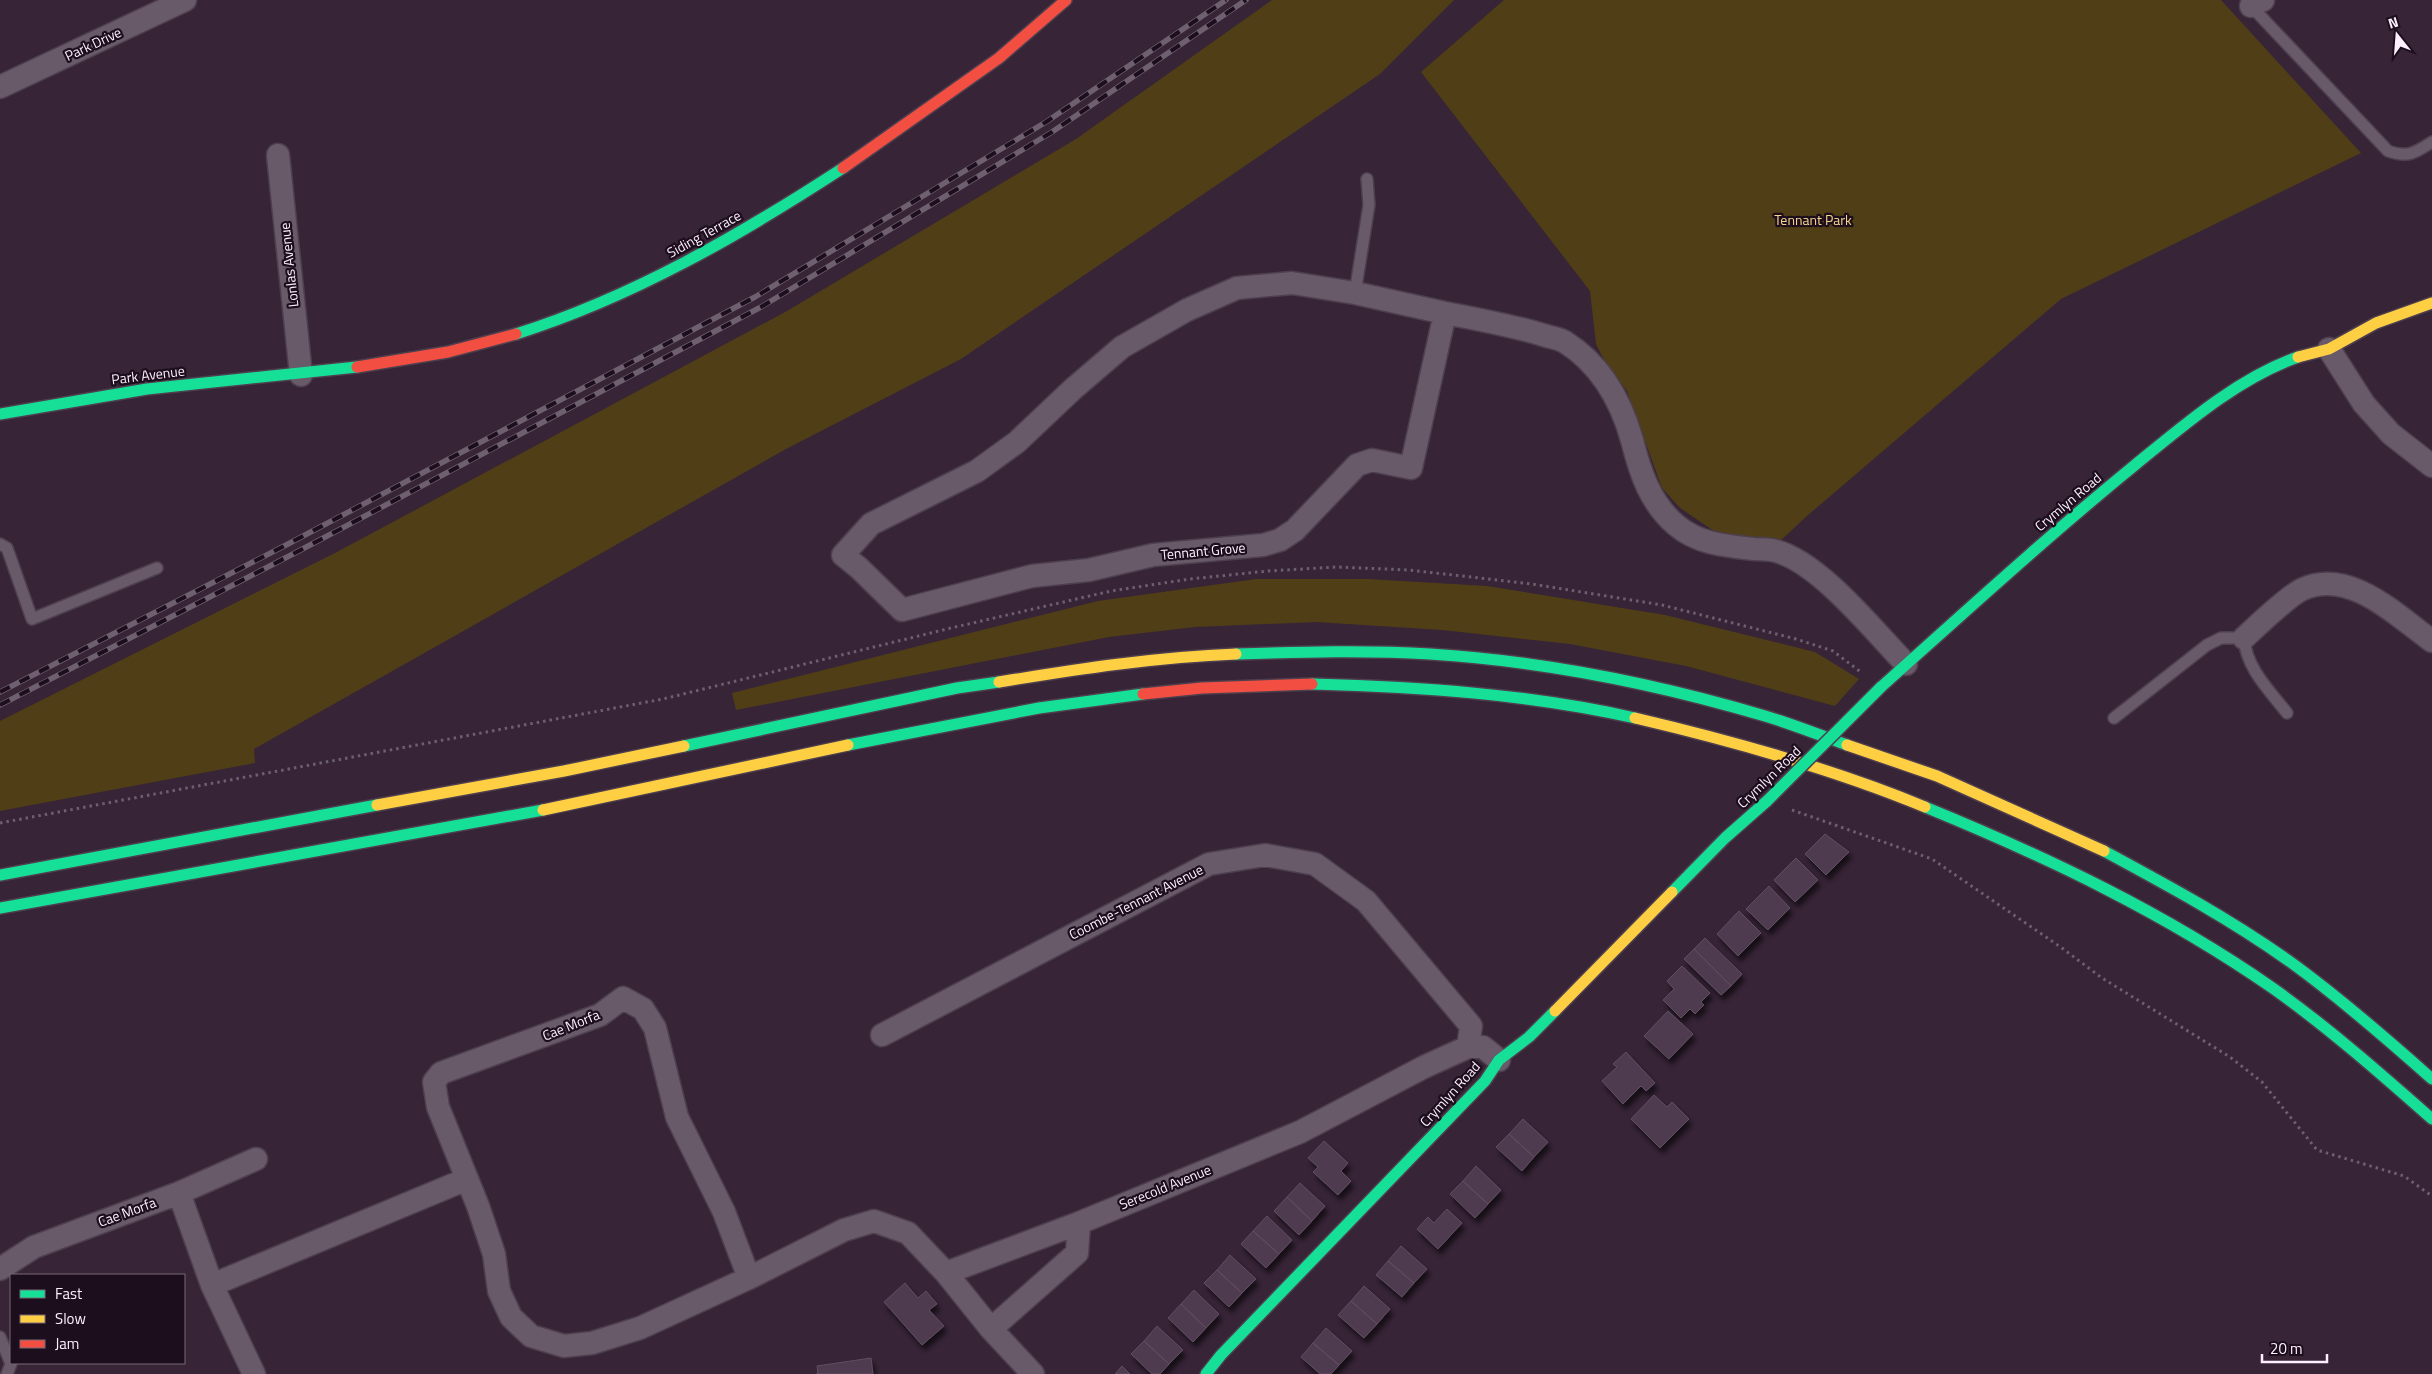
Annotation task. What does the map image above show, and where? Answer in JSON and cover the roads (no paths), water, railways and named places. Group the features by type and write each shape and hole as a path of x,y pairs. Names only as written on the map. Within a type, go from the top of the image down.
{"main road":[{"name":"Siding Terrace","path":"301,375 354,369 450,352 520,334 595,304 671,270 763,219 864,155 1001,56 1066,0"},
{"name":"Crymlyn Road","path":"1206,1374 1221,1355 1485,1082 1499,1060 1529,1037 1725,838 1767,801 1881,687 2076,513 2190,420 2242,385 2296,358 2329,349 2376,323 2432,303"},
{"name":"Park Avenue","path":"0,414 168,387 301,375"},
{"path":"0,875 564,771 957,688 1078,669 1201,655 1316,651 1430,654 1542,667 1654,687 1765,716 1937,776 2091,844 2195,900 2289,961 2377,1030 2432,1079"},
{"path":"0,908 559,807 962,721 1091,699 1202,688 1316,683 1428,686 1539,699 1648,719 1759,748 1925,805 2079,873 2180,928 2271,987 2358,1054 2432,1119"}],"street":[{"name":"Park Drive","path":"0,87 185,0"},
{"name":"Lonlas Avenue","path":"278,154 301,375"},
{"name":"Tennant Grove","path":"1292,283 1355,293 1445,313 1411,468 1372,460 1357,465 1296,530 1280,540 1264,545 1153,555 1089,570 1032,576 902,610 843,555 871,524 977,471 1017,442 1072,389 1122,347 1187,310 1237,288 1292,283"},
{"path":"1445,313 1512,326 1565,342 1591,364 1613,389 1630,433 1639,468 1653,500 1676,525 1696,538 1719,546 1776,550 1799,561 1819,574 1906,664"},
{"path":"2329,349 2364,404 2391,434 2432,466"},
{"path":"2244,638 2303,589 2328,583 2356,590 2432,641"},
{"name":"Coombe-Tennant Avenue","path":"882,1035 1209,864 1265,855 1315,864 1366,901 1471,1026 1468,1047"},
{"name":"Cae Morfa","path":"749,1278 724,1212 677,1117 664,1058 655,1028 643,1009 624,998 600,1015 441,1074 434,1082 438,1107 494,1254 499,1291 511,1316 530,1336 564,1346 592,1344 640,1328 749,1278 844,1230 874,1221 908,1233 946,1273"},
{"path":"1468,1047 1483,1047 1499,1060"},
{"name":"Serecold Avenue","path":"946,1273 1079,1223 1300,1132 1424,1067 1468,1047"},
{"name":"Cae Morfa","path":"0,1269 34,1246 179,1193 256,1159"},
{"path":"212,1284 467,1179"},
{"path":"179,1193 212,1284 254,1374"},
{"path":"991,1329 1077,1253 1079,1223"},
{"path":"946,1273 991,1329 1033,1374"}],"lane":[{"path":"2257,3 2388,150 2398,154 2414,154 2432,142"},
{"path":"1355,293 1368,205 1366,179"},
{"path":"0,544 6,548 32,619 157,568"},
{"path":"2114,718 2207,645 2221,638 2244,638 2245,650 2251,666 2288,713"},
{"path":"0,1336 10,1361"}],"railway":[{"path":"0,692 288,544 755,297 1046,122 1226,0"},
{"path":"0,705 293,554 761,307 1052,132 1246,0"}],"park label":[{"name":"Tennant Park","path":"1813,220"}]}
